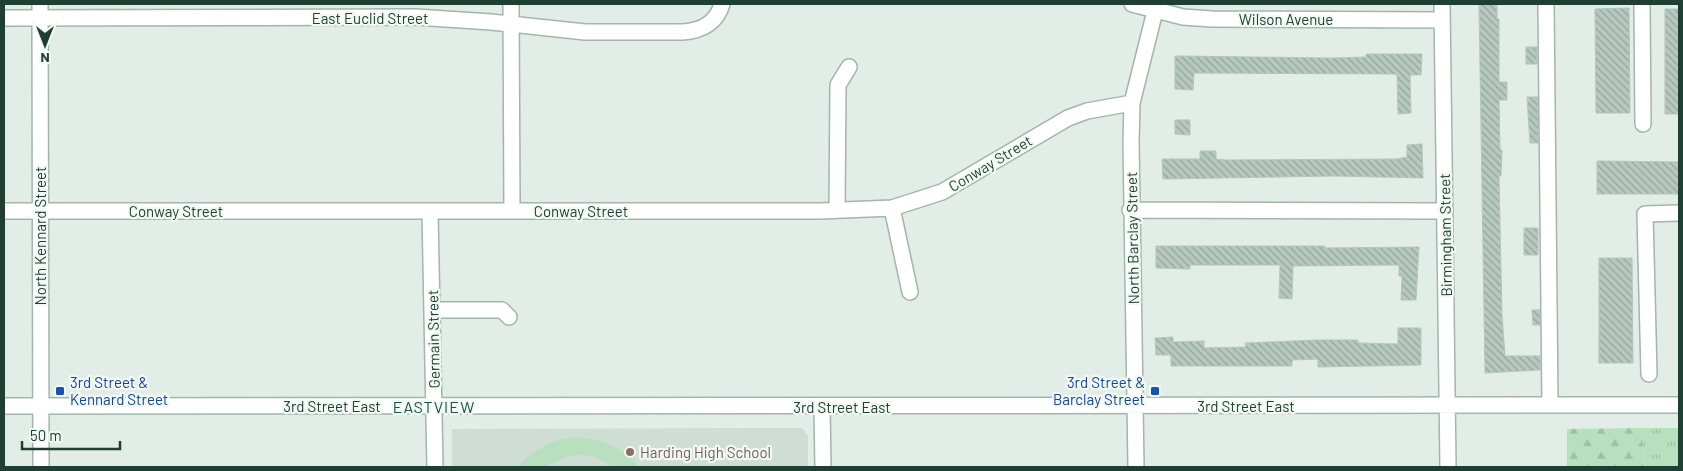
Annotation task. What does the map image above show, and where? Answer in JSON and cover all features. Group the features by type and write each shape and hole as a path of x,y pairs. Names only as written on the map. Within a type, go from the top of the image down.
{"street":[{"path":"511,4 512,211"},
{"name":"East Euclid Street","path":"4,18 40,11 416,17 585,32 692,31 709,24 716,17 722,4"},
{"name":"Wilson Avenue","path":"1132,4 1183,17 1212,19 1442,20"},
{"name":"Birmingham Street","path":"1442,4 1448,467"},
{"path":"1546,4 1550,405"},
{"path":"1642,4 1643,124"},
{"name":"North Kennard Street","path":"40,11 41,467"},
{"name":"North Barclay Street","path":"1136,467 1130,210 1132,103 1155,11"},
{"path":"837,210 838,85 849,67"},
{"name":"Conway Street","path":"4,211 430,212 837,210 892,208 942,192 1068,118 1087,111 1132,103"},
{"path":"892,208 910,292"},
{"path":"1130,210 1445,211"},
{"name":"Germain Street","path":"430,212 435,467"},
{"path":"1648,374 1645,214 1679,212"},
{"path":"433,310 502,310 509,317"},
{"name":"3rd Street East","path":"4,406 1136,407 1679,405"},
{"path":"822,407 823,467"}],"shaded area":[{"name":"Harding High School","path":"802,428 808,436 808,467 452,467 452,429"}],"green space":[{"path":"1642,428 1679,428 1679,467 1644,467"},
{"path":"1642,428 1644,467 1567,467 1567,429"},
{"path":"578,437 604,442 633,460 639,467 614,467 595,457 581,455 566,457 544,467 518,467 537,450 552,442"}],"building":[{"path":"1479,4 1497,4 1497,19 1499,19 1499,82 1507,82 1507,100 1499,100 1500,150 1502,150 1501,176 1499,176 1502,315 1505,356 1540,356 1540,370 1485,373"},
{"path":"1629,8 1630,113 1596,113 1595,9"},
{"path":"1665,9 1679,9 1679,114 1665,114"},
{"path":"1526,47 1537,47 1537,64 1526,64"},
{"path":"1366,54 1422,54 1421,75 1410,75 1411,113 1398,114 1397,75 1394,74 1194,73 1193,90 1175,89 1175,56 1333,58 1366,57"},
{"path":"1527,97 1538,97 1538,143 1530,143"},
{"path":"1175,120 1190,120 1190,135 1175,134"},
{"path":"1422,144 1423,178 1335,176 1163,179 1162,159 1200,159 1200,151 1216,151 1216,159 1226,160 1397,159 1407,157 1407,145"},
{"path":"1597,161 1679,162 1679,194 1597,194"},
{"path":"1524,228 1538,228 1538,255 1524,255"},
{"path":"1156,246 1419,247 1416,300 1401,300 1402,276 1399,276 1399,265 1293,266 1292,299 1279,298 1280,265 1190,265 1190,269 1156,268"},
{"path":"1599,258 1632,258 1633,363 1599,363"},
{"path":"1532,310 1540,310 1540,325 1533,325"},
{"path":"1398,328 1421,328 1421,365 1318,367 1318,359 1292,360 1292,366 1171,366 1171,355 1156,355 1155,338 1173,337 1173,342 1204,341 1204,348 1246,347 1245,343 1317,340 1358,340 1358,343 1398,344"}],"place":[{"name":"3rd Street & Kennard Street","path":"60,391"},
{"name":"3rd Street & Barclay Street","path":"1155,391"},
{"name":"Harding High School","path":"630,452"}],"district":[{"name":"EASTVIEW","path":"434,406"}]}
